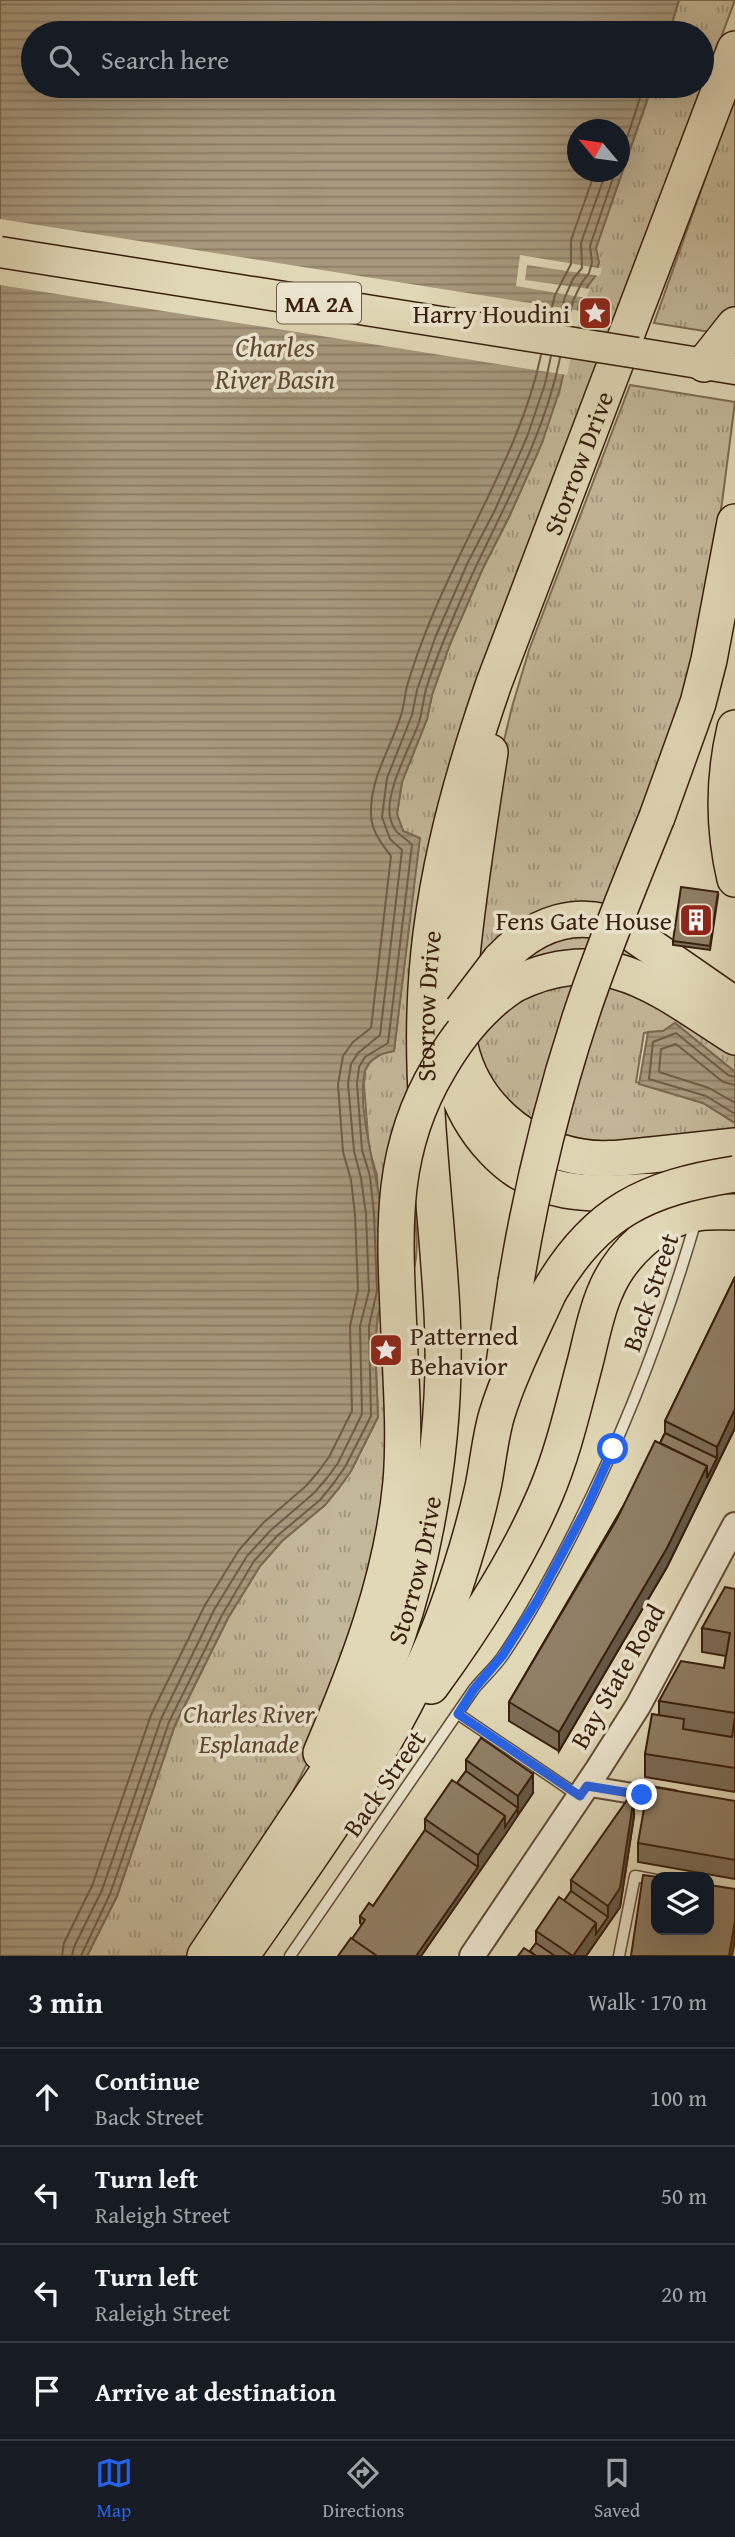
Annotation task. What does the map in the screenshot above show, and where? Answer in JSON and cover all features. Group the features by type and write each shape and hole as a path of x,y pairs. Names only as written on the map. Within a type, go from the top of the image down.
{"highway":[{"name":"Storrow Drive","path":"205,1956 347,1745 377,1688 407,1601 430,1500 443,1371 442,1312 426,1111 426,977 438,883 452,820 474,743 505,655 735,48"},
{"path":"720,366 735,326"},
{"name":"Storrow Drive","path":"242,1956 380,1748 412,1689 446,1611 472,1528 498,1403 533,1190 560,1085 598,968 698,704 735,522"},
{"path":"505,655 471,873 460,973 458,1023 451,1058 460,1099 483,1138 501,1158 516,1170 540,1182 566,1190 682,1191 707,1196 735,1211"},
{"path":"735,728 727,772 726,802 727,832 735,879"},
{"path":"284,1840 365,1644 390,1556 401,1484 402,1454 396,1201 406,1144 414,1116 429,1084 457,1040 486,1006 528,935 556,922 583,919 608,922 627,930 726,1021"},
{"path":"507,972 580,966 612,970 649,983 726,1021"},
{"path":"458,1023 461,1048 469,1074 490,1105 513,1129 539,1144 579,1157 599,1159 735,1146"},
{"path":"498,1403 549,1292 576,1250 593,1232 613,1216 659,1193 689,1183 735,1174"},
{"path":"380,1748 433,1684 497,1587 528,1531 562,1446 600,1306 611,1279 626,1258 650,1235 680,1217 735,1211"}],"main road":[{"name":"MA 2A","path":"0,252 720,366"}],"street":[{"name":"Bay State Road","path":"472,1956 638,1706 735,1525"},
{"path":"583,1791 695,1804"}],"lane":[{"name":"Back Street","path":"290,1956 474,1689 503,1655 586,1509 625,1422 662,1325 698,1213"},
{"path":"458,1714 583,1791"},
{"path":"619,1956 635,1876 651,1879"}],"green space":[{"name":"Charles River Esplanade","path":"679,0 735,0 714,57 714,21 673,21"},
{"path":"735,95 735,336 654,323"},
{"name":"Charles River Esplanade","path":"648,98 699,98 512,601 411,1185 417,1249 408,1287 384,1521 325,1728 282,1813 189,1956 87,1956 117,1896 175,1725 228,1618 260,1566 282,1541 325,1505 339,1488 351,1471 378,1417 375,1344 378,1314 383,1302 377,1175 369,1149 364,1085 365,1070 371,1061 383,1053 394,1051 419,839 403,831 397,814 402,782 427,719 432,695 450,644 542,443 577,310 590,282 596,248 619,182 630,182 630,150"},
{"path":"630,385 735,402 722,503 699,637 624,941 735,1015 735,1072 675,1023 663,1031 644,1033 636,1082 703,1103 735,1123 735,1194 702,1185 555,1178 558,1167 606,1146 541,1133 489,1086 473,1047 471,941 501,753 529,650"}],"water":[{"name":"Charles River Basin","path":"0,0 679,0 673,21 21,21 21,98 648,98 630,150 630,119 567,119 567,182 619,182 596,248 599,262 596,275 579,304 560,389 542,443 450,644 432,695 427,719 402,782 397,814 403,831 420,838 394,1051 373,1059 365,1071 363,1086 365,1121 381,1210 383,1302 378,1314 375,1344 378,1417 351,1471 339,1488 325,1505 282,1541 260,1566 228,1618 175,1725 117,1896 87,1956 0,1956"},
{"path":"675,1023 735,1072 735,1123 703,1103 639,1084 648,1032 663,1031"}],"pier":[{"path":"0,219 581,311 567,375 0,285"},
{"path":"520,255 602,268 600,276 527,265 525,280 590,289 586,298 516,286"}],"building":[{"name":"Fens Gate House","path":"681,887 718,892 710,946 673,941"},
{"path":"735,1277 735,1409 717,1447 665,1421"},
{"path":"665,1433 717,1458 707,1478 707,1466 660,1443"},
{"path":"655,1441 707,1466 667,1548 559,1732 509,1702 617,1519"},
{"path":"725,1587 735,1589 735,1713 659,1701 681,1661 724,1668 730,1633 702,1628"},
{"path":"652,1714 684,1719 683,1729 732,1737 735,1717 735,1768 645,1754"},
{"path":"481,1738 533,1774 518,1796 466,1760"},
{"path":"466,1771 518,1808 505,1827 505,1816 457,1783"},
{"path":"452,1780 505,1816 478,1855 425,1819"},
{"path":"648,1786 735,1801 735,1860 638,1843"},
{"path":"632,1793 634,1797 620,1888 608,1906 571,1880"},
{"path":"425,1830 478,1867 416,1956 377,1956 352,1939 365,1920 360,1916 369,1903 373,1906"},
{"path":"643,1875 651,1876 651,1935 714,1935 714,1886 735,1889 735,1921 729,1956 631,1956"},
{"path":"571,1891 608,1917 596,1934 596,1923 564,1901"},
{"path":"559,1897 596,1923 573,1956 536,1931"},
{"path":"351,1938 377,1956 338,1956"},
{"path":"536,1943 555,1956 536,1956 530,1951"},
{"path":"524,1948 536,1956 518,1956"}],"place":[{"name":"Harry Houdini","path":"595,313"},
{"name":"Fens Gate House","path":"696,920"},
{"name":"Patterned Behavior","path":"386,1350"}],"route":[{"path":"613,1449 586,1509 537,1601 503,1655 474,1689 458,1714 580,1796 587,1786 642,1795"}]}
